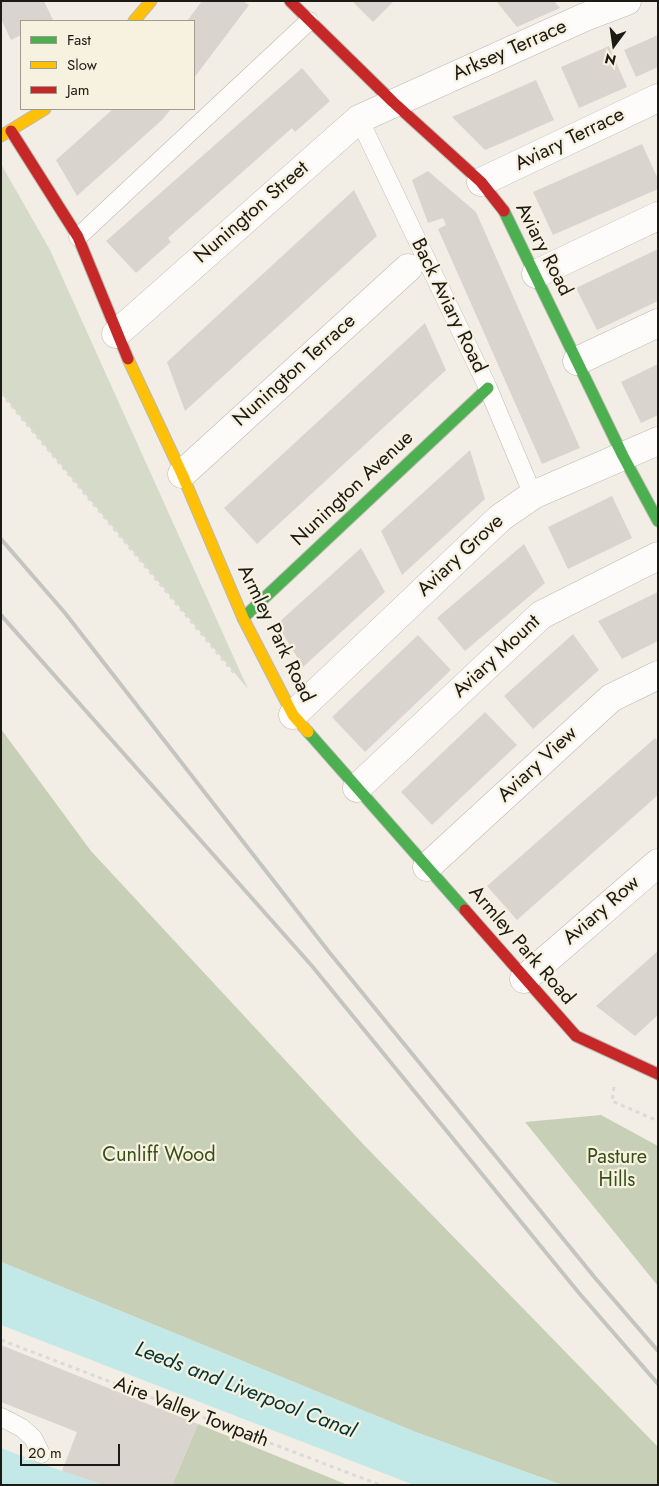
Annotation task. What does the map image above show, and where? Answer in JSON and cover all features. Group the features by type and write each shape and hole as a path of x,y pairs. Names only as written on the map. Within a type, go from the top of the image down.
{"street":[{"path":"135,20 151,1"},
{"name":"Aviary Road","path":"290,1 393,102 481,182 509,218 623,456 658,521"},
{"name":"Arksey Terrace","path":"393,102 582,9 627,1"},
{"name":"Aviary Terrace","path":"481,182 658,98"},
{"name":"Nunington Street","path":"116,334 359,118 393,102"},
{"path":"6,134 44,110"},
{"name":"Armley Park Road","path":"6,134 78,237 116,334 182,474 243,618 293,715 576,1036 658,1074"},
{"path":"536,274 658,216"},
{"name":"Nunington Terrace","path":"182,474 408,268"},
{"path":"577,361 658,323"},
{"name":"Nunington Avenue","path":"243,618 488,388"},
{"name":"Aviary Grove","path":"293,715 500,518 533,495 658,441"},
{"name":"Aviary Mount","path":"357,788 541,614 658,556"},
{"name":"Aviary View","path":"427,867 611,698 658,675"},
{"name":"Aviary Row","path":"524,979 658,863"}],"lane":[{"path":"78,237 309,21"},
{"name":"Back Aviary Road","path":"359,118 488,388 533,495"},
{"path":"1,1417 22,1428 33,1438 41,1454"}],"path":[{"path":"1,393 235,674"},
{"name":"Aire Valley Towpath","path":"1,1340 380,1485"}],"green space":[{"path":"1,164 50,250 248,689 1,393"},
{"name":"Cunliff Wood","path":"1,729 91,851 364,1145 658,1447 658,1485 562,1485 418,1433 1,1262"},
{"name":"Pasture Hills","path":"601,1115 658,1146 658,1286 525,1122"},
{"path":"198,1424 348,1485 172,1485"}],"water":[{"name":"Leeds and Liverpool Canal","path":"1,1262 418,1433 562,1485 414,1485 1,1325"},
{"path":"1,1448 45,1465 103,1485 1,1485"}],"building":[{"path":"1,1 44,1 53,20 20,20 20,36 11,40 1,19"},
{"path":"202,1 243,1 249,5 195,77 195,20 188,20"},
{"path":"352,1 394,1 373,22"},
{"path":"496,1 554,1 560,8 517,27"},
{"path":"658,35 658,67 636,77 624,50"},
{"path":"609,46 627,87 579,108 561,67"},
{"path":"302,68 330,101 295,132 292,128 168,238 171,242 136,273 106,241"},
{"path":"536,80 554,120 511,139 485,150 452,117"},
{"path":"112,110 170,110 162,120 77,196 56,160"},
{"path":"642,144 658,179 658,189 553,235 533,192"},
{"path":"428,171 476,212 580,448 542,464 438,229 446,225 443,218 428,223 412,180"},
{"path":"354,190 377,236 185,411 167,362"},
{"path":"658,249 658,301 597,330 576,288"},
{"path":"425,323 446,370 257,544 224,508"},
{"path":"658,364 658,415 641,423 621,382"},
{"path":"470,450 485,499 402,575 381,531"},
{"path":"612,496 632,538 568,569 548,527"},
{"path":"524,544 545,583 465,651 437,618"},
{"path":"361,548 385,592 303,667 277,624"},
{"path":"658,592 658,641 622,659 598,621"},
{"path":"573,634 599,670 533,729 504,696"},
{"path":"418,635 451,670 365,752 332,717"},
{"path":"485,712 517,745 432,825 401,792"},
{"path":"655,738 658,741 658,795 517,920 487,886"},
{"path":"658,951 658,1015 635,1036 596,1006"},
{"path":"1,1345 198,1424 172,1485 103,1485 62,1471 77,1432 1,1402"}],"railway":[{"path":"1,539 65,613 329,952 596,1279 658,1351"},
{"path":"1,615 312,966 579,1293 658,1384"}],"traffic: fast":[{"path":"504,211 623,456 658,521"},
{"path":"243,618 488,388"},
{"path":"308,732 465,910"}],"traffic: slow":[{"path":"135,20 151,1"},
{"path":"1,136 43,110"},
{"path":"128,359 182,474 243,618 293,715 308,732"}],"traffic: jam":[{"path":"290,1 393,102 481,182 504,211"},
{"path":"11,131 78,237 128,359"},
{"path":"465,910 576,1036 658,1074"}]}
